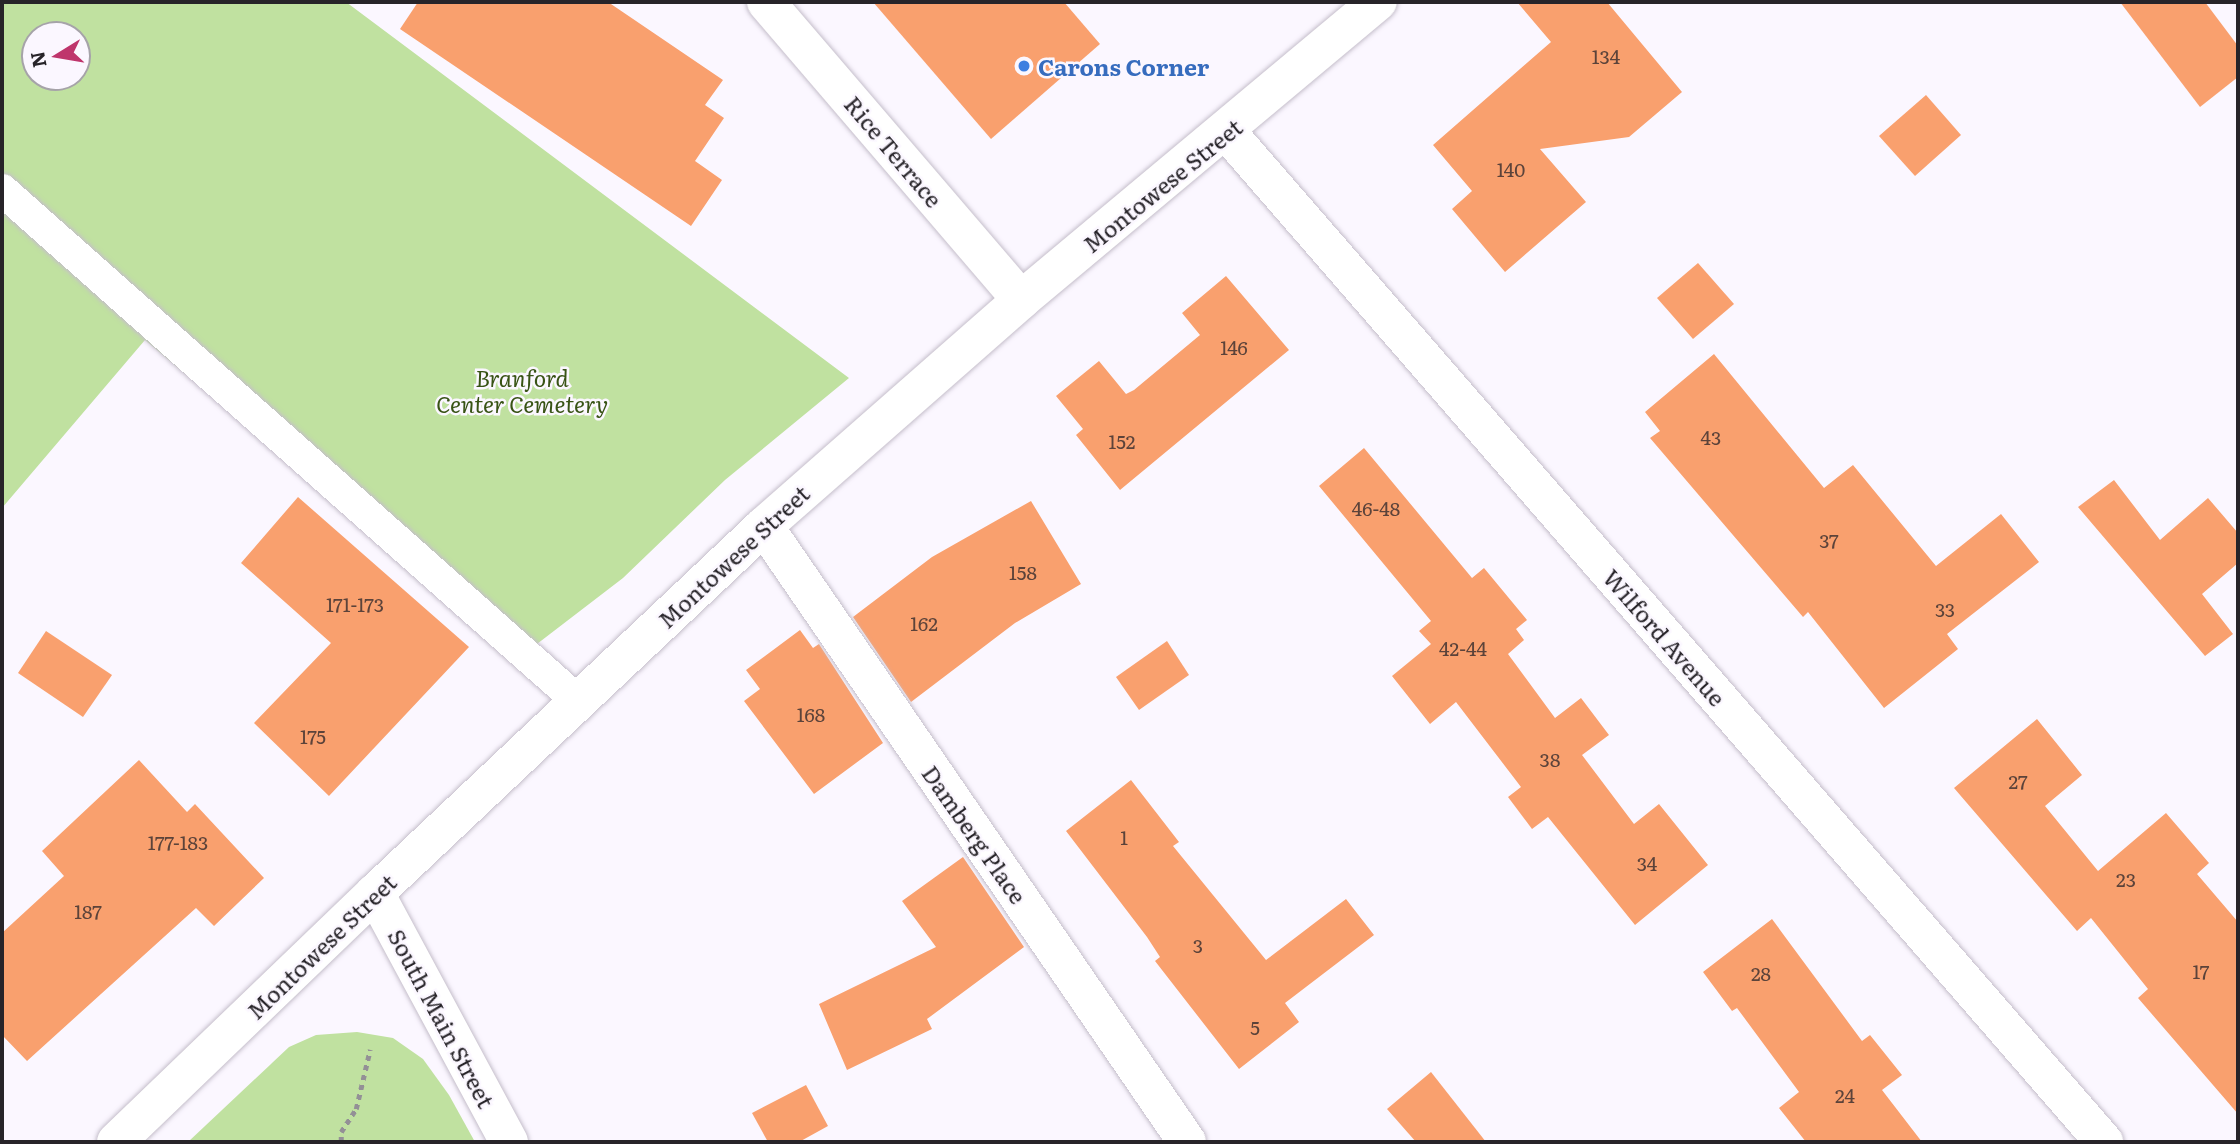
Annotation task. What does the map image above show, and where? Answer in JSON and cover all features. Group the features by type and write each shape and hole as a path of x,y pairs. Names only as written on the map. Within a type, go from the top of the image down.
{"street":[{"name":"Rice Terrace","path":"766,2 1021,300"},
{"name":"Montowese Street","path":"116,1142 764,526 1021,300 1227,132 1378,2"},
{"name":"Wilford Avenue","path":"1227,132 2104,1142"},
{"name":"Damberg Place","path":"764,526 1187,1142"},
{"name":"South Main Street","path":"375,893 509,1142"}],"lane":[{"path":"2,190 578,701"}],"path":[{"path":"341,1142 341,1132 356,1109 370,1050"}],"green space":[{"name":"Branford Center Cemetery","path":"2,2 346,2 849,378 725,480 623,578 520,657 145,340 2,508"},
{"path":"357,1032 393,1038 423,1059 449,1095 475,1142 188,1142 289,1047 316,1035"}],"building":[{"path":"418,2 608,2 723,80 705,105 724,118 695,161 722,180 691,226 400,29"},
{"path":"873,2 1064,2 1100,44 991,139"},
{"path":"1517,2 1607,2 1682,92 1629,137 1540,149 1586,202 1505,272 1452,209 1472,191 1433,145 1551,42"},
{"path":"2120,2 2205,2 2238,46 2238,77 2200,107"},
{"path":"1926,95 1961,135 1915,176 1879,136"},
{"path":"1698,263 1734,304 1693,339 1657,298"},
{"path":"1226,276 1289,350 1120,490 1076,435 1083,429 1056,396 1099,361 1126,394 1134,390 1200,335 1182,313"},
{"path":"1714,354 1824,488 1853,465 1936,566 2001,514 2039,562 1947,634 1958,649 1884,708 1808,612 1803,617 1650,438 1660,431 1645,412"},
{"path":"1364,448 1472,578 1484,568 1527,620 1516,629 1524,640 1508,654 1555,718 1581,698 1609,735 1582,755 1634,824 1659,804 1708,865 1635,925 1548,817 1532,829 1508,797 1521,787 1456,702 1430,724 1392,676 1431,644 1419,631 1431,621 1319,486"},
{"path":"2114,480 2160,540 2208,498 2238,533 2238,563 2202,594 2233,634 2205,656 2078,507"},
{"path":"298,497 469,647 329,796 254,723 331,643 241,563"},
{"path":"1031,501 1081,584 1015,623 911,702 853,617 932,557"},
{"path":"800,630 813,648 819,644 883,743 814,794 744,701 760,689 746,670"},
{"path":"46,631 112,675 83,717 18,673"},
{"path":"1167,641 1189,675 1139,710 1116,677"},
{"path":"2037,719 2082,775 2045,806 2098,871 2166,813 2209,863 2197,874 2238,922 2238,1114 2138,998 2148,989 2091,918 2077,931 1954,788"},
{"path":"139,760 187,812 195,804 264,878 214,926 196,908 27,1061 2,1035 2,933 64,876 42,851"},
{"path":"1131,780 1179,842 1173,846 1266,960 1346,899 1374,935 1285,1003 1299,1022 1239,1069 1155,961 1160,957 1147,937 1066,831"},
{"path":"963,857 1024,947 927,1019 932,1029 847,1070 819,1004 936,947 902,901"},
{"path":"1772,919 1862,1041 1870,1035 1902,1075 1882,1090 1922,1142 1806,1142 1779,1108 1799,1092 1737,1008 1732,1011 1703,972"},
{"path":"1431,1072 1486,1142 1416,1142 1387,1109"},
{"path":"806,1085 828,1126 799,1142 768,1142 752,1113"}],"place":[{"name":"Carons Corner","path":"1024,66"}]}
